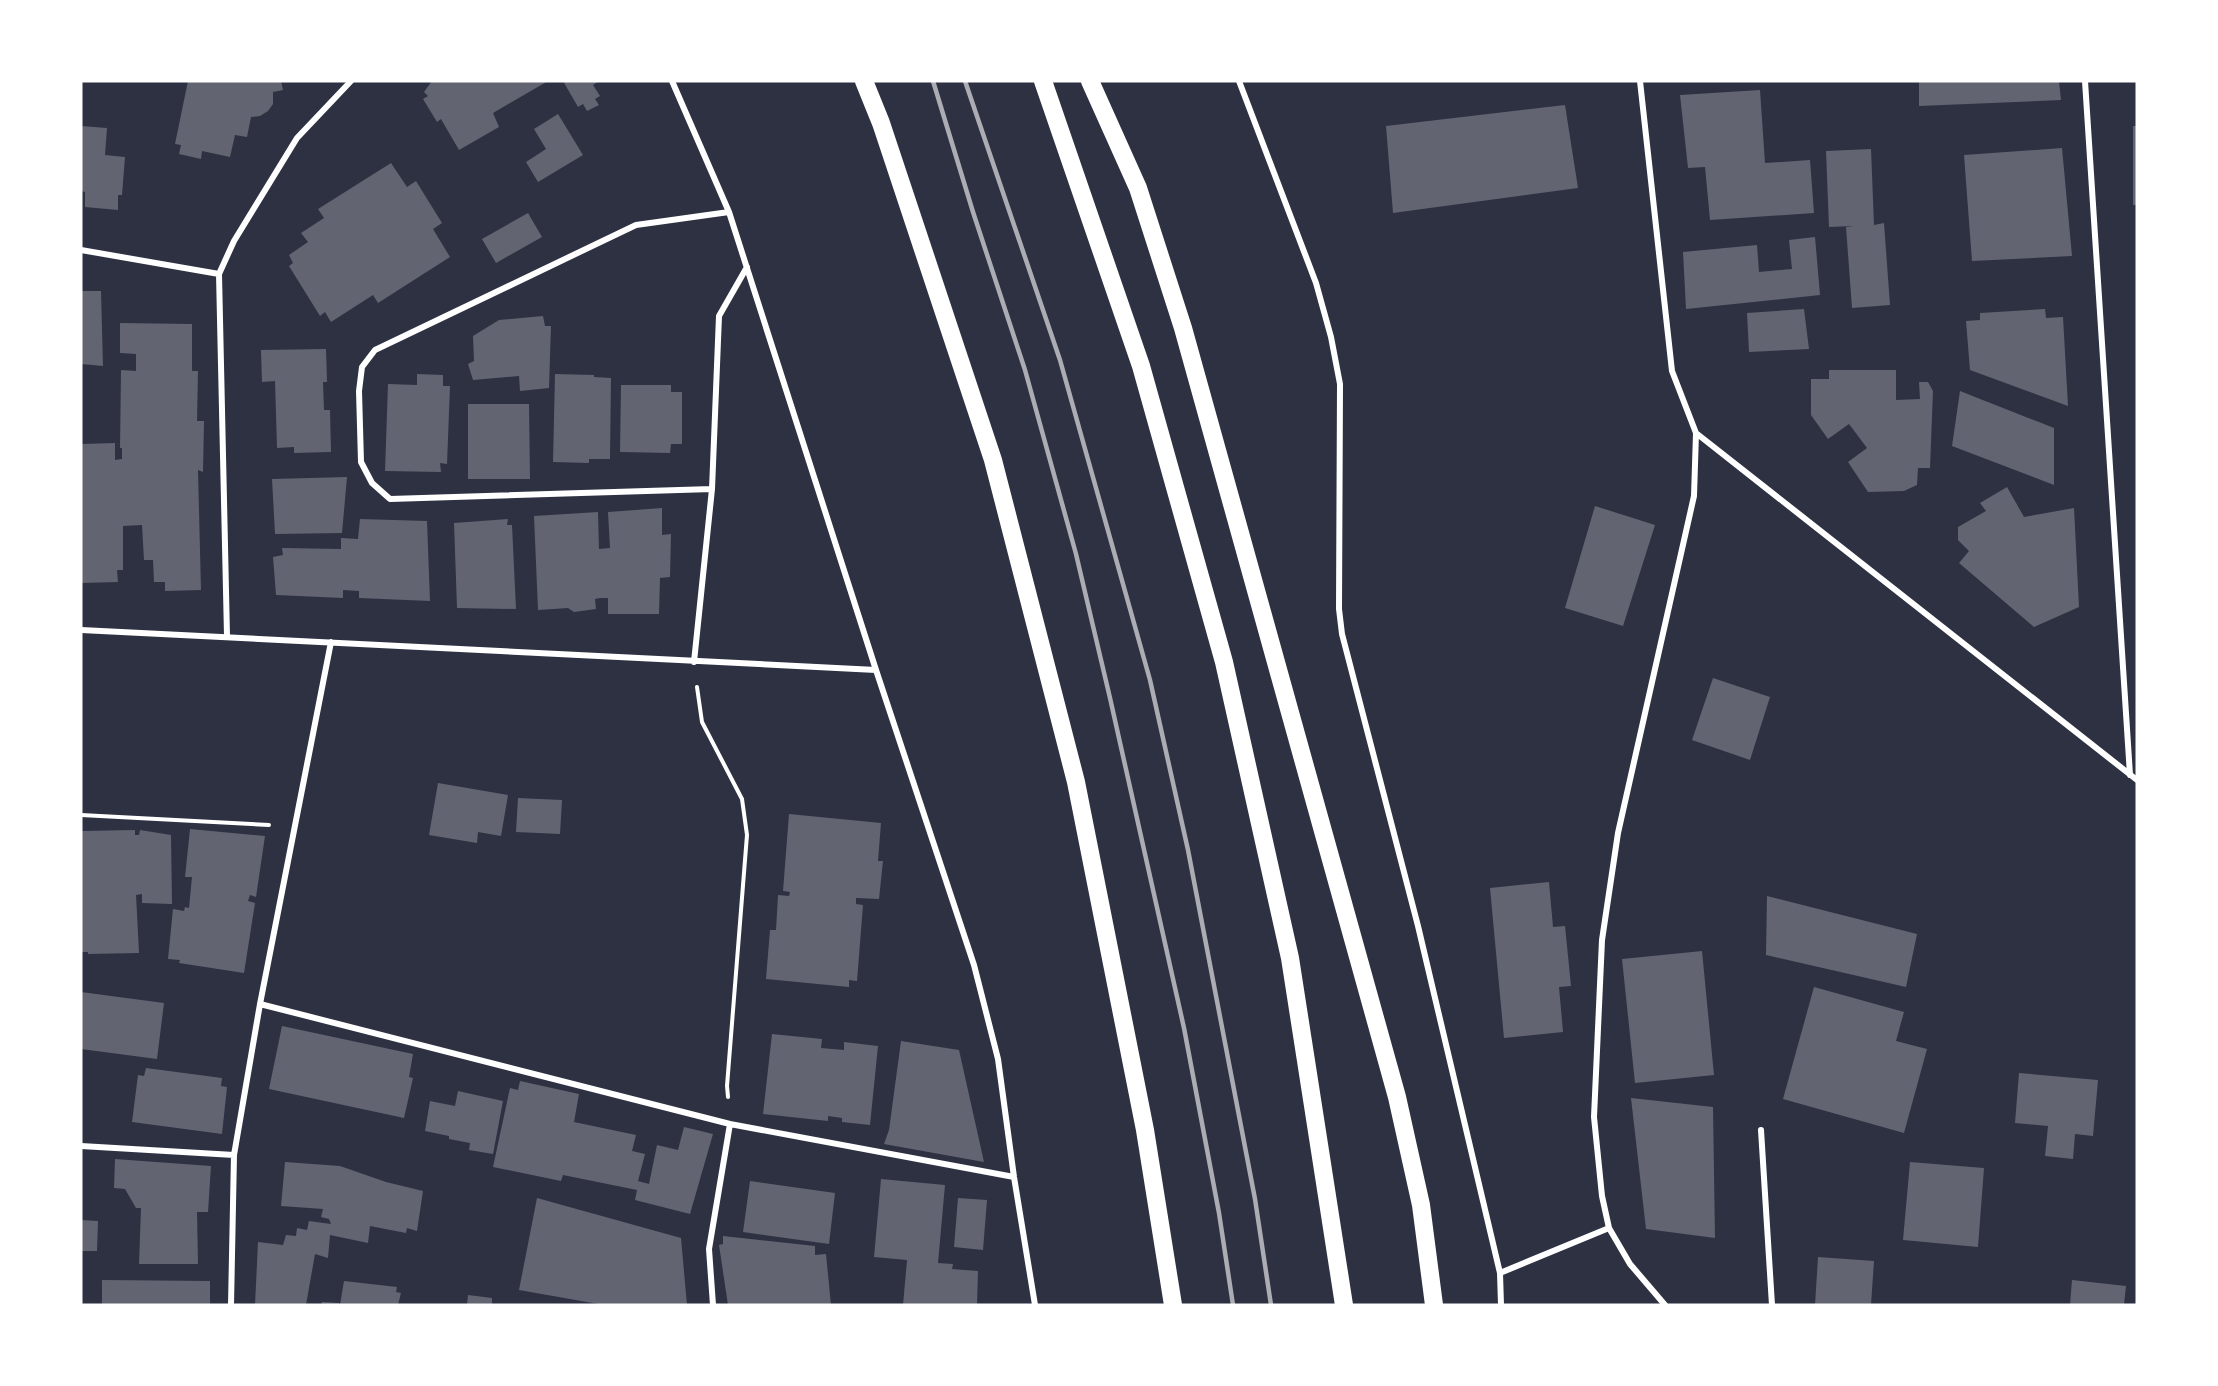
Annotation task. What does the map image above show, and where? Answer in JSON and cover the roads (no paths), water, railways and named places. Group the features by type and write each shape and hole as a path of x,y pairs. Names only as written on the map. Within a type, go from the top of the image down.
{"highway":[{"path":"864,81 881,123 993,460 1076,782 1145,1130 1170,1274 1172,1305"},
{"path":"1043,81 1141,366 1224,662 1290,958 1344,1305"},
{"path":"1090,81 1138,188 1189,351 1397,1097 1421,1205 1434,1305"}],"street":[{"path":"227,636 219,274 234,241 297,138 351,81"},
{"path":"672,81 729,212 876,670 974,965 998,1059 1035,1305"},
{"path":"1239,81 1316,283 1331,337 1340,384 1339,609 1341,634 1418,926 1500,1273 1501,1305"},
{"path":"1640,81 1672,371 1696,433 1694,496 1618,833 1602,940 1594,1118 1602,1196 1610,1228 1630,1264 1665,1305"},
{"path":"2085,81 2130,775"},
{"path":"712,489 390,499 372,483 361,462 359,391 362,367 375,350 636,225 729,212"},
{"path":"81,250 219,274"},
{"path":"694,662 712,489 719,316 747,267"},
{"path":"1696,433 2137,780"},
{"path":"81,630 876,670"},
{"path":"231,1305 234,1155 260,1004 331,642"},
{"path":"260,1004 730,1124 1014,1177"},
{"path":"713,1305 709,1249 730,1124"},
{"path":"1761,1130 1772,1305"},
{"path":"81,1146 234,1155"},
{"path":"1500,1273 1610,1228"}],"railway":[{"path":"933,81 1025,370 1076,554 1184,1028 1219,1213 1233,1305"},
{"path":"965,81 1060,360 1150,680 1188,850 1255,1199 1271,1305"}]}
